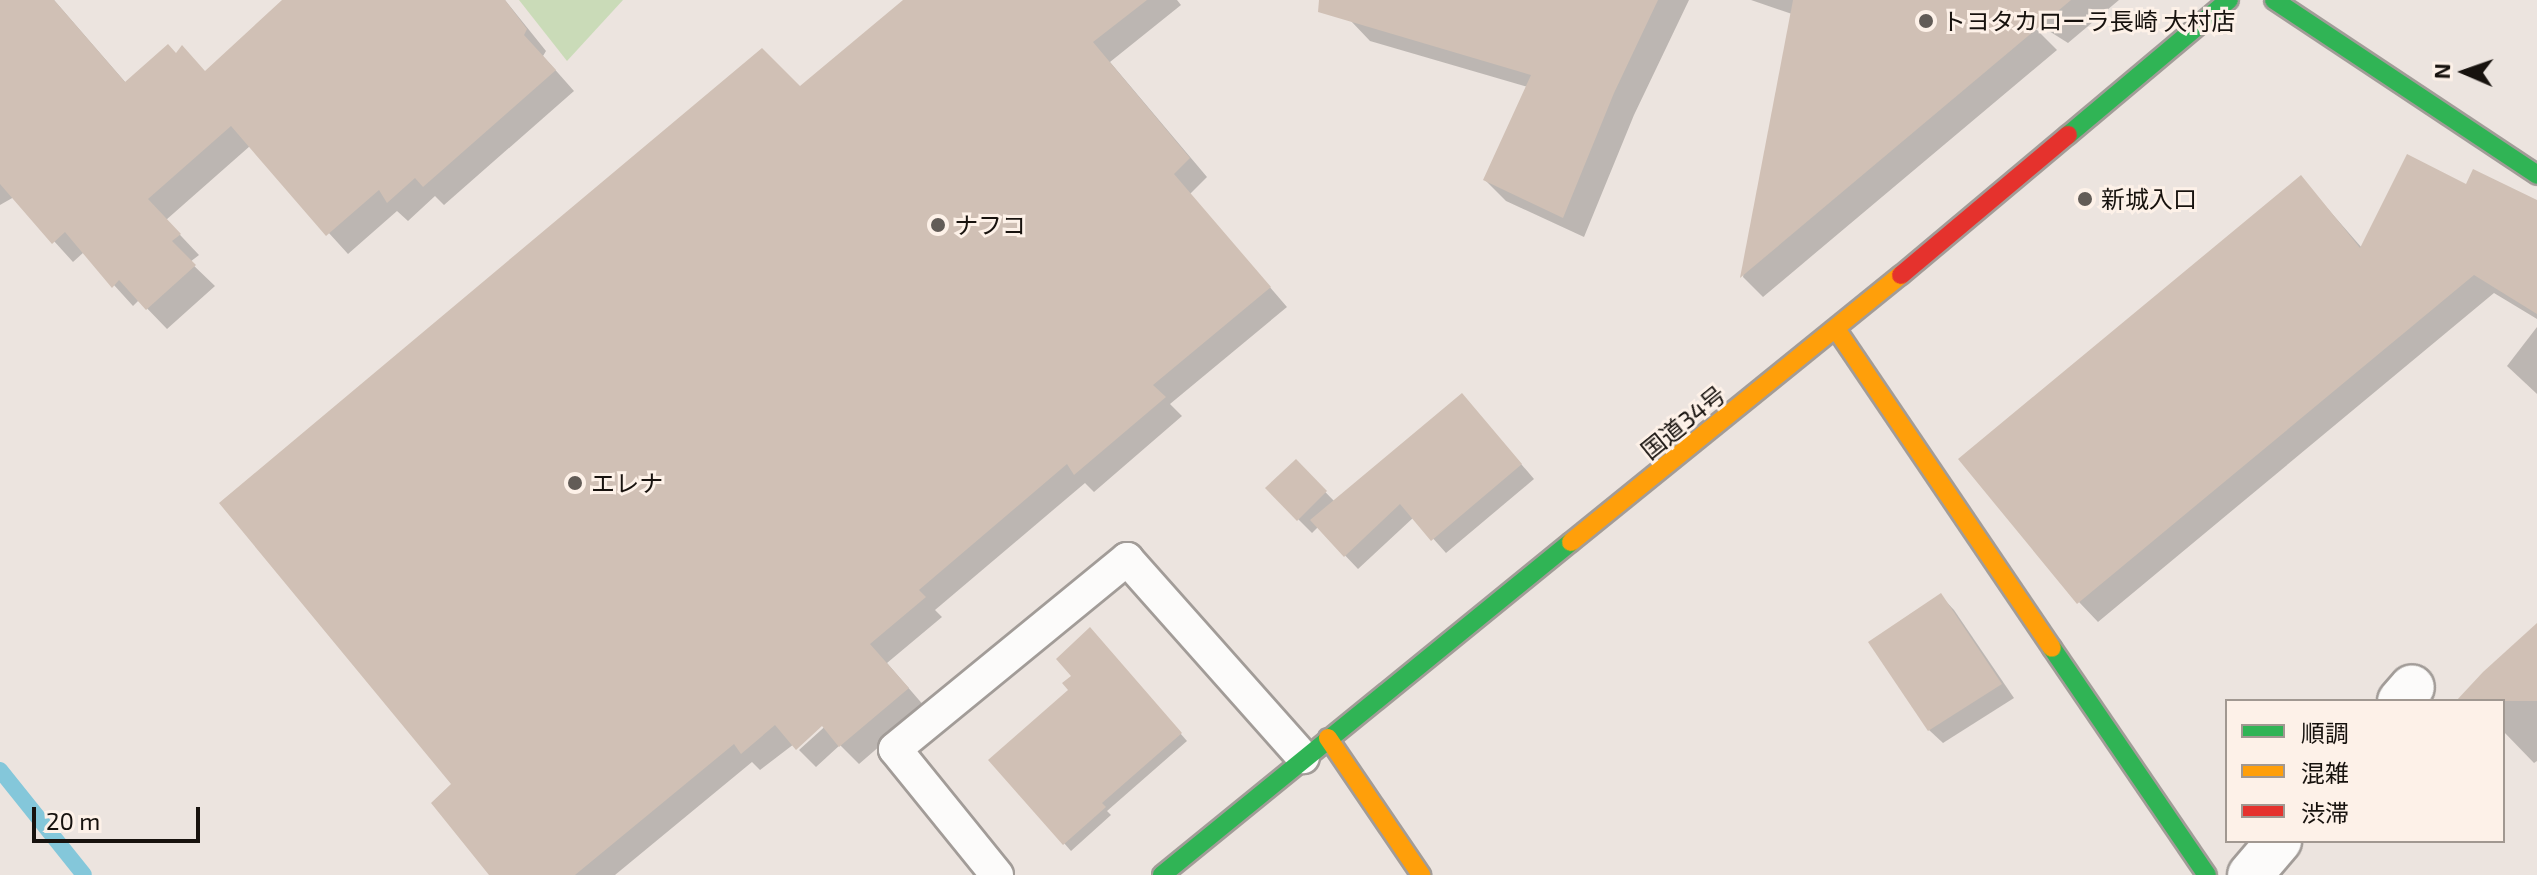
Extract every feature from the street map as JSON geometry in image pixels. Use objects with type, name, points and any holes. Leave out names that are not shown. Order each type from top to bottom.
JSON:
[{"type":"main road","name":"国道34号","points":[[1162,875],[1303,757],[1836,329],[2229,0]]},
{"type":"main road","points":[[2274,0],[2537,175]]},
{"type":"main road","points":[[1836,329],[2207,875]]},
{"type":"main road","points":[[1328,738],[1421,875]]},
{"type":"street","points":[[2250,875],[2277,843]]},
{"type":"lane","points":[[997,875],[895,749],[1127,559],[1303,757]]},
{"type":"green space","points":[[519,0],[623,0],[567,61]]},
{"type":"building","points":[[0,0],[54,0],[125,82],[168,44],[176,53],[182,45],[205,71],[282,0],[505,0],[527,29],[524,35],[556,70],[423,187],[415,178],[387,203],[379,190],[326,236],[231,126],[148,199],[181,234],[172,241],[196,265],[146,310],[119,280],[112,288],[65,232],[52,244],[0,184]]},
{"type":"building","points":[[903,0],[1147,0],[1093,42],[1190,158],[1174,174],[1271,287],[1153,385],[1166,397],[1074,475],[1067,464],[919,590],[926,597],[870,644],[909,688],[839,747],[822,726],[796,750],[775,725],[741,754],[734,744],[575,875],[489,875],[431,803],[451,784],[219,503],[762,48],[800,86]]},
{"type":"building","points":[[1319,0],[1658,0],[1614,93],[1563,218],[1483,180],[1531,75],[1318,12]]},
{"type":"building","points":[[1793,0],[2071,0],[1740,278]]},
{"type":"building","points":[[2407,154],[2466,184],[2473,169],[2537,200],[2537,314],[2474,275],[2077,604],[1958,459],[2301,175],[2360,248]]},
{"type":"building","points":[[1462,393],[1522,464],[1431,541],[1400,504],[1344,557],[1310,520]]},
{"type":"building","points":[[1296,459],[1327,491],[1297,521],[1265,488]]},
{"type":"building","points":[[1941,593],[2002,684],[1928,731],[1868,642]]},
{"type":"building","points":[[2537,623],[2537,701],[2458,699]]},
{"type":"building","points":[[1090,627],[1182,733],[1102,803],[1106,807],[1063,845],[988,760],[1068,690],[1062,683],[1071,676],[1056,659]]},
{"type":"waterway","points":[[0,770],[84,875]]},
{"type":"traffic: fast","points":[[2068,135],[2229,0]]},
{"type":"traffic: fast","points":[[2274,0],[2537,175]]},
{"type":"traffic: fast","points":[[1162,875],[1571,542]]},
{"type":"traffic: fast","points":[[2052,648],[2207,875]]},
{"type":"traffic: slow","points":[[1571,542],[1901,275]]},
{"type":"traffic: slow","points":[[1836,329],[2052,648]]},
{"type":"traffic: slow","points":[[1328,738],[1421,875]]},
{"type":"traffic: jam","points":[[1901,275],[2068,135]]},
{"type":"place","name":"トヨタカローラ長崎 大村店","points":[[1926,21]]},
{"type":"place","name":"新城入口","points":[[2085,199]]},
{"type":"place","name":"ナフコ","points":[[938,225]]},
{"type":"place","name":"エレナ","points":[[575,483]]}]
